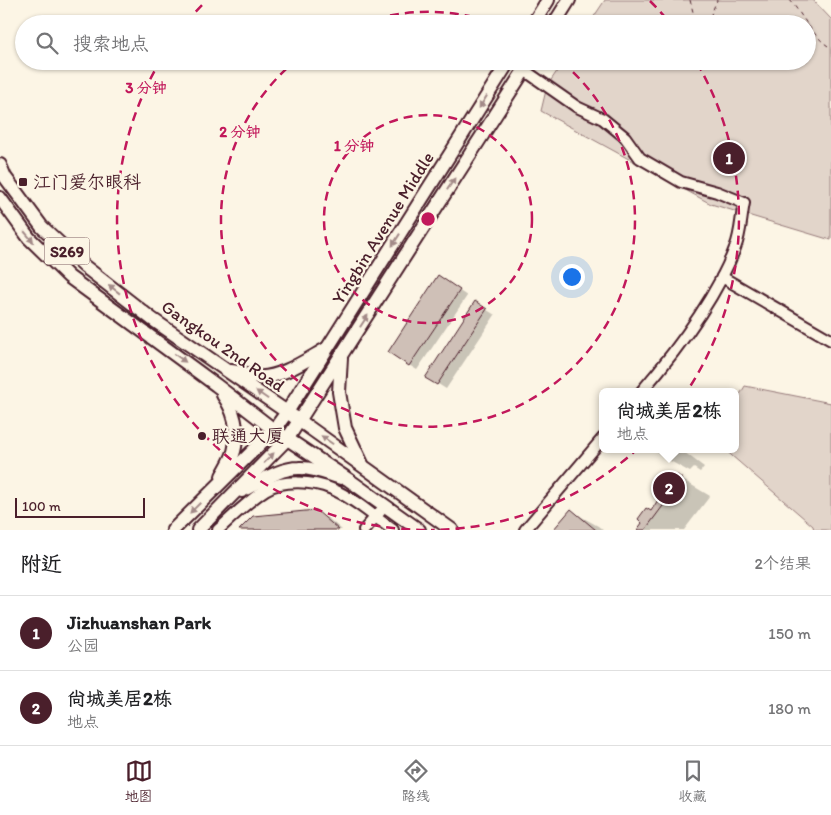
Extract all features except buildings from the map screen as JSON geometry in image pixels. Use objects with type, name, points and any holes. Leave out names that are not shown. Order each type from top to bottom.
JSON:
[{"type":"main road","points":[[539,15],[548,0]]},
{"type":"main road","points":[[560,15],[570,0]]},
{"type":"main road","name":"Yingbin Avenue Middle","points":[[173,530],[274,430],[287,412],[503,70]]},
{"type":"main road","name":"Yingbin Avenue Middle","points":[[198,530],[288,438],[524,70]]},
{"type":"main road","name":"Gangkou 2nd Road","points":[[0,165],[5,177],[42,227],[84,266],[152,319],[300,421],[452,530]]},
{"type":"main road","name":"Gangkou 2nd Road","points":[[0,198],[29,238],[69,277],[274,430],[349,480],[418,530]]},
{"type":"main road","points":[[144,332],[152,319]]},
{"type":"main road","points":[[340,329],[353,338]]},
{"type":"main road","points":[[225,369],[260,377],[279,373],[297,366],[328,348]]},
{"type":"main road","points":[[341,356],[339,392],[345,428],[363,466]]},
{"type":"main road","points":[[216,385],[232,407],[236,426],[236,448],[218,486]]},
{"type":"main road","points":[[231,497],[283,470],[292,468],[301,467],[349,480]]},
{"type":"main road","points":[[386,507],[399,492]]},
{"type":"street","points":[[532,70],[577,107],[603,119],[625,137],[640,158],[681,182],[744,202],[736,246],[722,277],[682,343],[644,388]]},
{"type":"street","points":[[722,277],[831,340]]},
{"type":"street","points":[[525,530],[599,443]]},
{"type":"street","points":[[218,530],[239,510],[267,489],[287,482],[304,483],[332,489],[393,530]]},
{"type":"street","points":[[364,530],[386,507]]},
{"type":"path","points":[[690,0],[694,15]]},
{"type":"path","points":[[711,15],[717,0]]},
{"type":"path","points":[[790,0],[800,15]]},
{"type":"path","points":[[816,35],[831,48]]},
{"type":"shaded area","points":[[605,0],[813,0],[831,19],[831,240],[711,204],[541,111],[547,86],[558,70],[816,70],[816,15],[595,15]]},
{"type":"shaded area","points":[[745,386],[831,403],[831,530],[814,530],[813,526],[729,453],[739,453],[739,396]]},
{"type":"place","name":"Jizhuanshan Park","points":[[729,158]]},
{"type":"place","name":"江门爱尔眼科","points":[[23,182]]},
{"type":"place","name":"联通大厦","points":[[202,436]]},
{"type":"place","name":"尚城美居2栋","points":[[669,488]]}]
